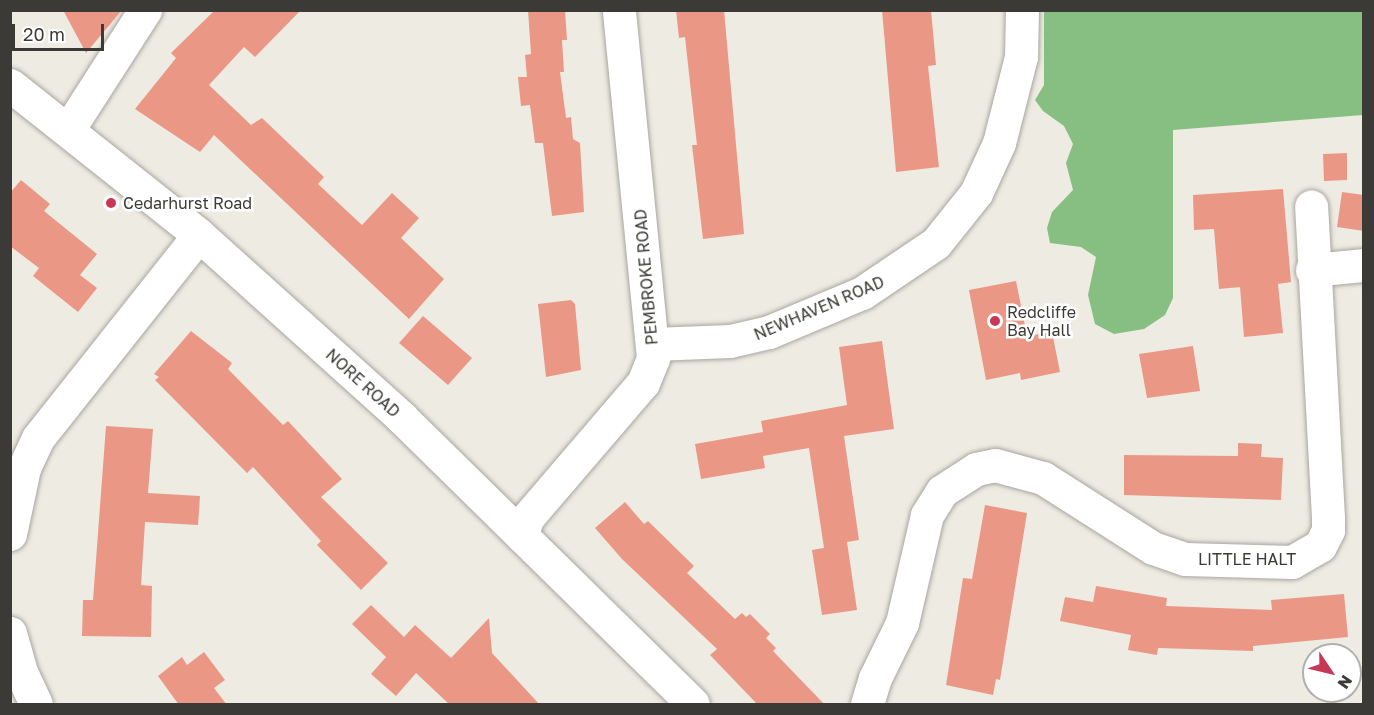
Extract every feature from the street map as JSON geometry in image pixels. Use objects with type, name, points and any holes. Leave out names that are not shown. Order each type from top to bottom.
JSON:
[{"type":"street","points":[[68,130],[145,10]]},
{"type":"street","name":"PEMBROKE ROAD","points":[[520,535],[528,517],[648,376],[653,344],[620,10]]},
{"type":"street","name":"NEWHAVEN ROAD","points":[[653,344],[730,341],[769,332],[862,293],[936,243],[976,193],[999,143],[1021,57],[1022,10]]},
{"type":"street","name":"NORE ROAD","points":[[10,85],[199,235],[423,437],[693,705]]},
{"type":"street","name":"LITTLE HALT","points":[[867,705],[875,678],[902,623],[927,515],[954,480],[966,472],[995,465],[1043,478],[1153,548],[1185,559],[1303,559],[1320,546],[1328,530],[1328,518],[1312,270],[1311,207]]},
{"type":"street","points":[[10,534],[24,468],[38,438],[199,235]]},
{"type":"street","points":[[1312,270],[1364,265]]},
{"type":"street","points":[[10,633],[21,672],[36,705]]},
{"type":"green space","points":[[1044,11],[1363,11],[1363,115],[1173,130],[1173,298],[1165,315],[1144,329],[1114,334],[1095,324],[1088,295],[1096,257],[1081,247],[1050,243],[1047,228],[1052,212],[1073,190],[1066,163],[1073,144],[1064,126],[1043,111],[1035,100],[1044,85]]},
{"type":"building","points":[[63,10],[122,10],[86,53]]},
{"type":"building","points":[[215,10],[301,10],[255,57],[244,47],[209,85],[251,125],[262,118],[324,177],[318,184],[362,225],[392,193],[419,218],[401,238],[444,279],[409,319],[214,135],[200,152],[135,109],[176,58],[171,53]]},
{"type":"building","points":[[528,10],[565,10],[567,40],[562,40],[564,72],[560,72],[566,118],[571,117],[573,139],[580,143],[584,212],[552,216],[543,143],[535,143],[530,105],[521,106],[518,77],[527,77],[525,55],[531,54]]},
{"type":"building","points":[[676,10],[724,10],[744,234],[703,239],[692,145],[697,145],[685,37],[679,38]]},
{"type":"building","points":[[882,10],[931,10],[936,65],[928,66],[939,167],[896,172]]},
{"type":"building","points":[[1347,153],[1347,180],[1324,181],[1323,154]]},
{"type":"building","points":[[21,180],[50,204],[44,211],[97,254],[80,275],[97,288],[78,312],[33,276],[39,268],[10,246],[10,193]]},
{"type":"building","points":[[1283,189],[1291,282],[1278,284],[1283,333],[1244,337],[1240,287],[1219,289],[1214,229],[1194,230],[1193,195]]},
{"type":"building","points":[[1342,192],[1364,195],[1364,231],[1337,227]]},
{"type":"building","name":"Redcliffe Bay Hall","points":[[1016,281],[1027,336],[1052,332],[1060,372],[1021,380],[1020,373],[986,380],[969,290]]},
{"type":"building","points":[[571,300],[575,304],[581,370],[546,377],[538,304]]},
{"type":"building","points":[[423,316],[472,358],[448,385],[399,343]]},
{"type":"building","points":[[191,331],[232,363],[228,369],[283,425],[288,421],[342,479],[321,497],[388,563],[361,590],[317,545],[321,541],[253,467],[247,473],[155,380],[159,377],[154,374]]},
{"type":"building","points":[[882,341],[894,429],[844,436],[859,540],[847,542],[857,610],[822,615],[812,550],[824,548],[809,448],[763,456],[765,468],[701,479],[695,444],[763,432],[761,421],[847,405],[839,347]]},
{"type":"building","points":[[1193,346],[1200,391],[1147,398],[1139,354]]},
{"type":"building","points":[[106,426],[153,429],[148,493],[200,496],[198,525],[145,522],[141,585],[152,586],[151,637],[82,636],[83,600],[93,600]]},
{"type":"building","points":[[1238,443],[1262,444],[1261,457],[1283,458],[1281,500],[1124,495],[1124,455],[1238,456]]},
{"type":"building","points":[[625,502],[644,524],[648,521],[694,566],[687,573],[735,619],[742,613],[746,617],[750,614],[770,634],[766,638],[776,648],[773,651],[825,705],[758,705],[710,655],[717,649],[622,559],[595,528]]},
{"type":"building","points":[[985,505],[1027,513],[1000,680],[996,679],[993,695],[946,685],[963,578],[972,579]]},
{"type":"building","points":[[1096,586],[1167,598],[1166,606],[1272,610],[1271,600],[1344,594],[1348,637],[1253,646],[1253,651],[1158,648],[1157,655],[1128,650],[1131,635],[1060,621],[1065,597],[1093,602]]},
{"type":"building","points":[[371,605],[404,637],[415,625],[451,658],[489,618],[492,653],[540,705],[450,705],[416,673],[396,696],[371,674],[386,657],[352,624]]},
{"type":"building","points":[[204,652],[225,680],[214,688],[227,705],[179,705],[158,676],[182,657],[187,665]]},
{"type":"place","name":"Cedarhurst Road","points":[[111,203]]},
{"type":"place","name":"Redcliffe Bay Hall","points":[[995,321]]}]
